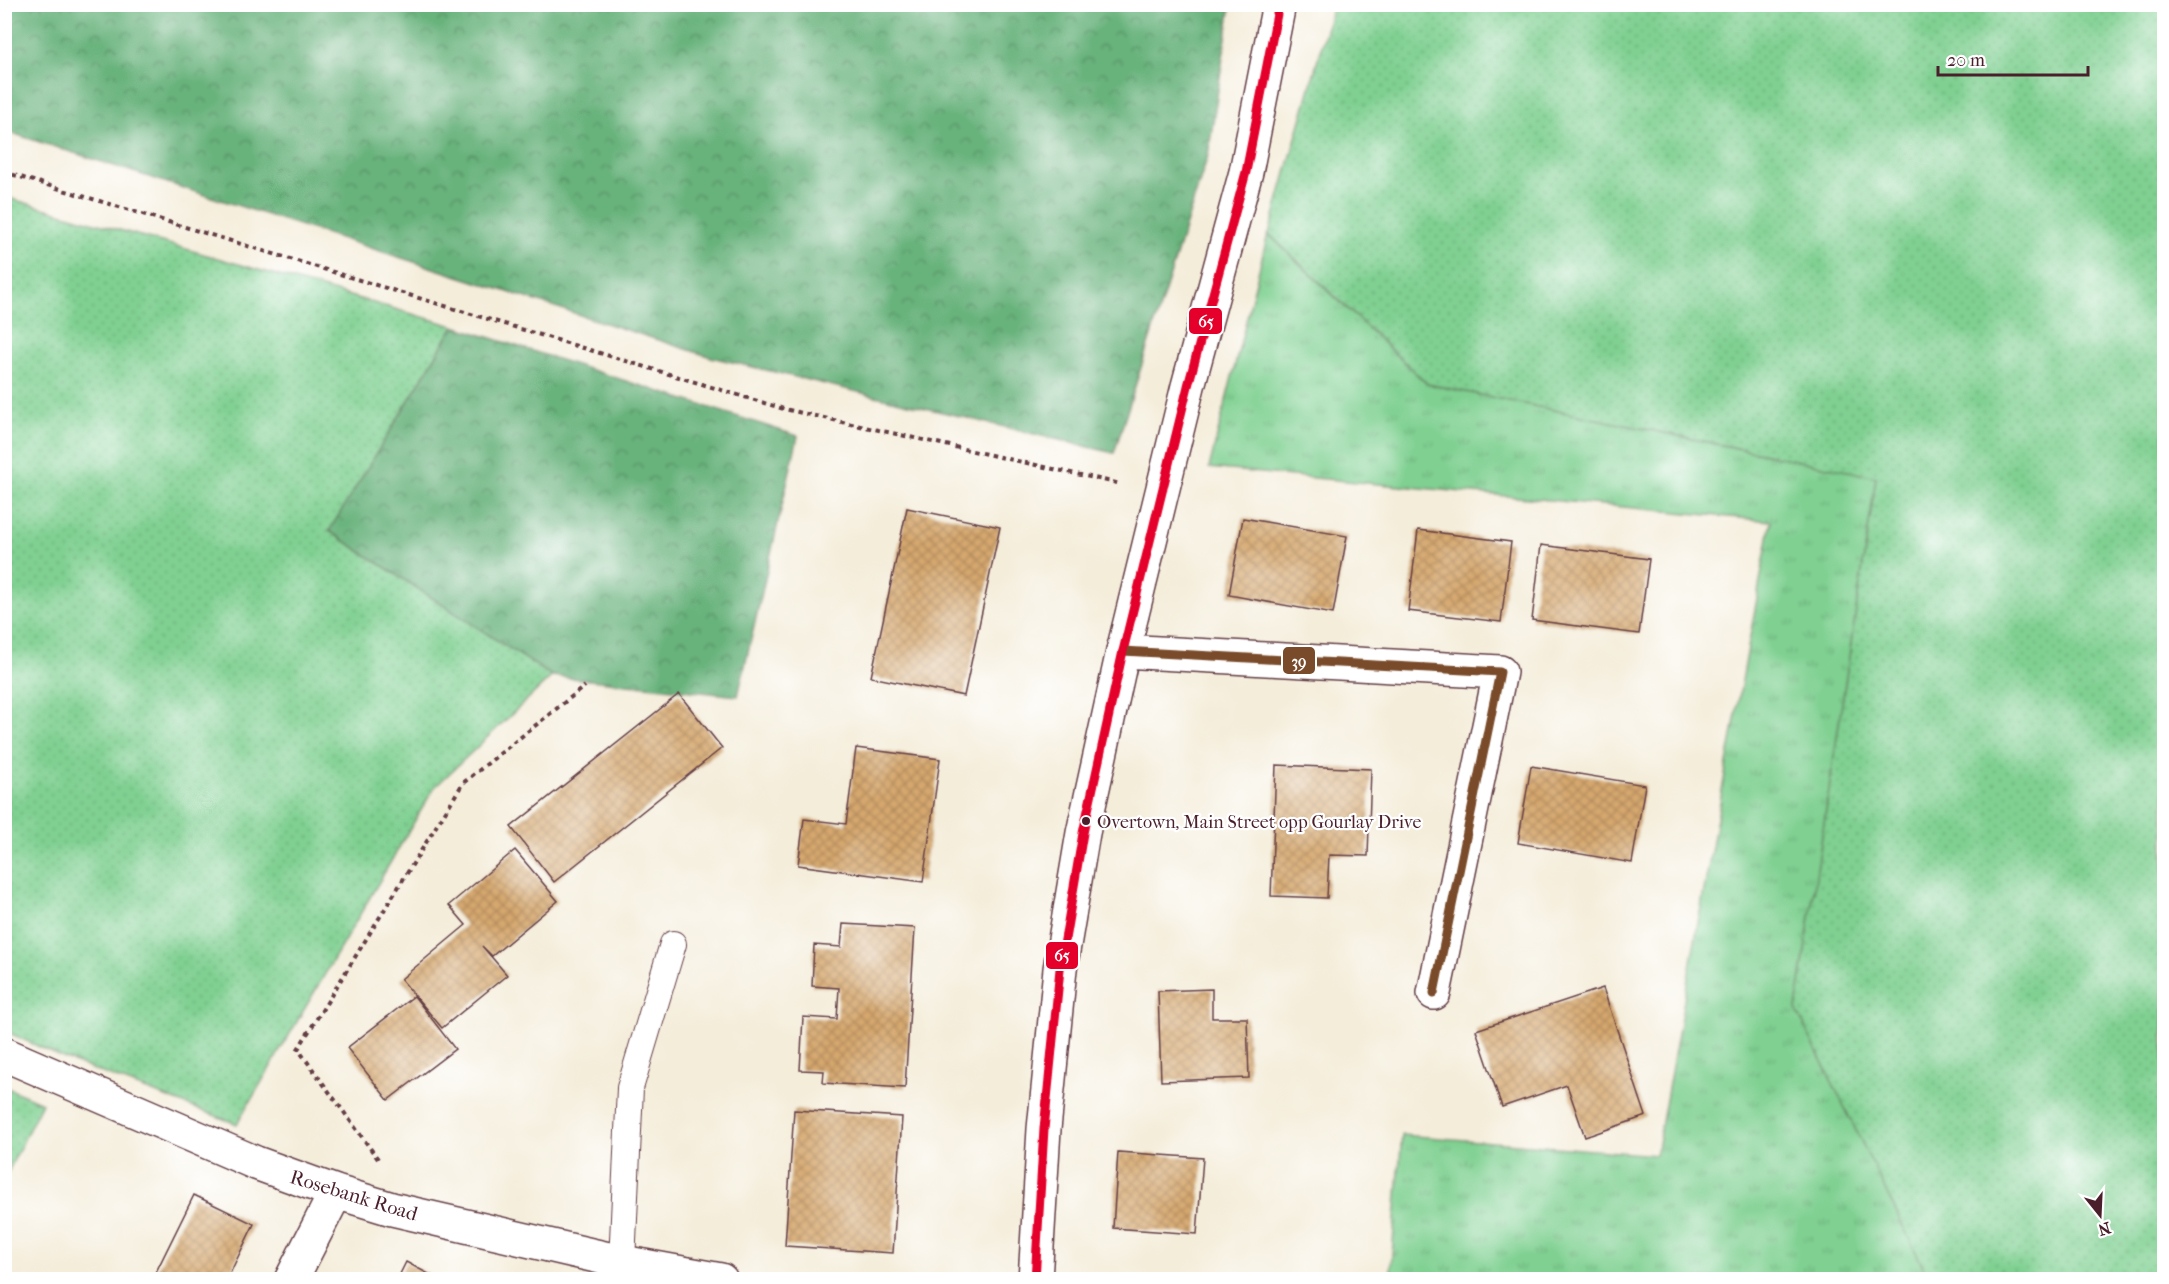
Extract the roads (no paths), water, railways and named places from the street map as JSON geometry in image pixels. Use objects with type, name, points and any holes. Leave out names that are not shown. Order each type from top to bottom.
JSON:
[{"type":"street","points":[[1035,1280],[1044,1129],[1060,969],[1083,833],[1123,651],[1188,386],[1246,172],[1279,4]]},
{"type":"street","points":[[1123,651],[1500,672],[1434,993]]},
{"type":"street","name":"Rosebank Road","points":[[4,1053],[256,1163],[336,1192],[392,1209],[622,1262],[721,1280]]},
{"type":"street","points":[[291,1280],[336,1192]]},
{"type":"lane","points":[[622,1262],[630,1088],[673,944]]},
{"type":"place","name":"Overtown, Main Street opp Gourlay Drive","points":[[1086,821]]}]
